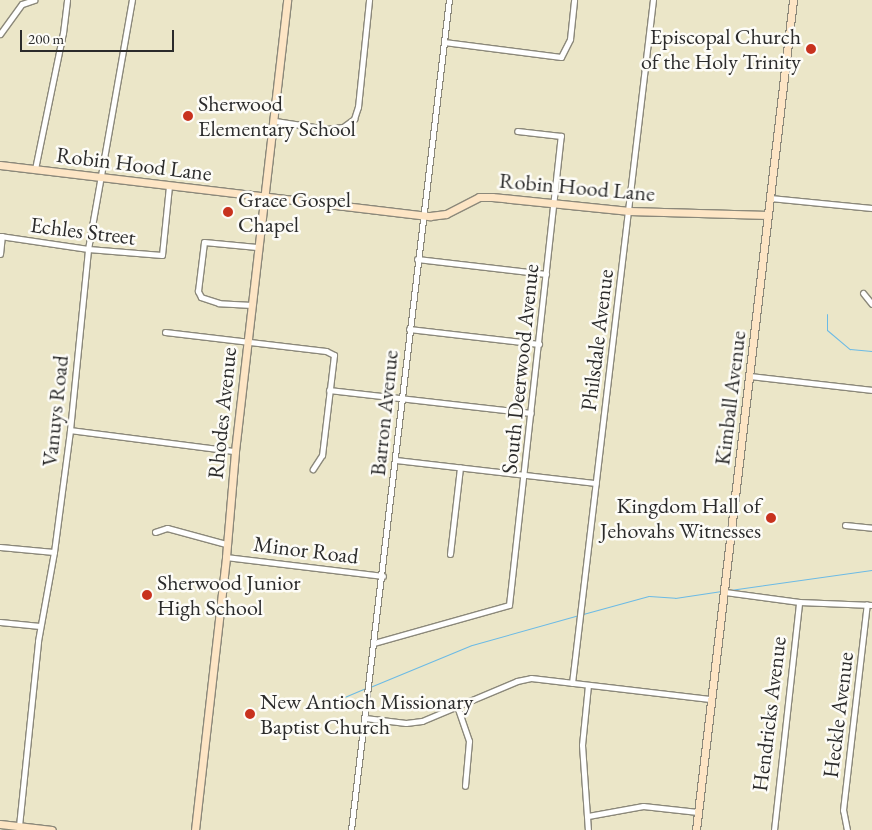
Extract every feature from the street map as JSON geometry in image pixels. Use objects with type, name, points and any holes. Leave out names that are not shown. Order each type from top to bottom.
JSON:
[{"type":"main road","name":"Rhodes Avenue","points":[[195,830],[226,557],[235,451],[257,247],[275,121],[287,0]]},
{"type":"main road","name":"Kimball Avenue","points":[[696,830],[794,0]]},
{"type":"main road","name":"Robin Hood Lane","points":[[0,165],[422,216],[446,214],[479,197],[629,212],[768,215]]},
{"type":"main road","points":[[0,824],[52,830]]},
{"type":"street","points":[[0,34],[22,4],[34,0]]},
{"type":"street","points":[[35,169],[63,33],[67,0]]},
{"type":"street","name":"Vanuys Road","points":[[19,826],[40,626],[54,552],[70,430],[88,249],[132,0]]},
{"type":"street","points":[[275,121],[327,129],[343,127],[354,119],[358,107],[369,0]]},
{"type":"street","name":"Barron Avenue","points":[[351,830],[396,460],[401,398],[448,0]]},
{"type":"street","points":[[444,42],[561,57],[570,39],[574,0]]},
{"type":"street","name":"Philsdale Avenue","points":[[572,683],[653,0]]},
{"type":"street","name":"South Deerwood Avenue","points":[[374,643],[509,606],[525,474],[560,136],[517,131]]},
{"type":"street","name":"Echles Street","points":[[1,236],[88,249],[162,255],[169,186]]},
{"type":"street","points":[[770,198],[872,208]]},
{"type":"street","points":[[0,254],[1,236]]},
{"type":"street","points":[[252,305],[219,303],[201,297],[198,291],[204,242],[257,247]]},
{"type":"street","points":[[417,259],[546,274]]},
{"type":"street","points":[[863,293],[872,304]]},
{"type":"street","points":[[409,329],[539,344]]},
{"type":"street","points":[[165,332],[326,351],[334,355],[322,455],[313,469]]},
{"type":"street","points":[[750,376],[872,390]]},
{"type":"street","points":[[329,390],[531,413]]},
{"type":"street","points":[[70,430],[235,451]]},
{"type":"street","points":[[396,460],[596,483]]},
{"type":"street","points":[[450,554],[460,468]]},
{"type":"street","points":[[845,525],[872,528]]},
{"type":"street","points":[[155,532],[167,528],[226,544]]},
{"type":"street","points":[[0,547],[54,552]]},
{"type":"street","name":"Minor Road","points":[[226,557],[382,576]]},
{"type":"street","points":[[725,592],[799,602],[870,605]]},
{"type":"street","name":"Hendricks Avenue","points":[[774,830],[799,602]]},
{"type":"street","name":"Heckle Avenue","points":[[847,830],[843,810],[870,605]]},
{"type":"street","points":[[0,622],[40,626]]},
{"type":"street","points":[[365,718],[406,722],[422,720],[517,681],[532,678],[710,699]]},
{"type":"street","points":[[588,685],[582,745],[588,830]]},
{"type":"street","points":[[456,706],[469,741],[465,786]]},
{"type":"street","points":[[588,816],[643,806],[698,812]]},
{"type":"waterway","points":[[827,314],[827,330],[850,349],[872,351]]},
{"type":"waterway","points":[[730,590],[872,570]]},
{"type":"waterway","points":[[583,614],[649,596],[675,598],[721,591]]},
{"type":"waterway","points":[[370,687],[472,645],[579,615]]},
{"type":"waterway","points":[[335,701],[366,688]]},
{"type":"place","name":"Episcopal Church of the Holy Trinity","points":[[811,49]]},
{"type":"place","name":"Sherwood Elementary School","points":[[188,116]]},
{"type":"place","name":"Grace Gospel Chapel","points":[[228,212]]},
{"type":"place","name":"Kingdom Hall of Jehovahs Witnesses","points":[[771,518]]},
{"type":"place","name":"Sherwood Junior High School","points":[[147,595]]},
{"type":"place","name":"New Antioch Missionary Baptist Church","points":[[250,714]]}]
